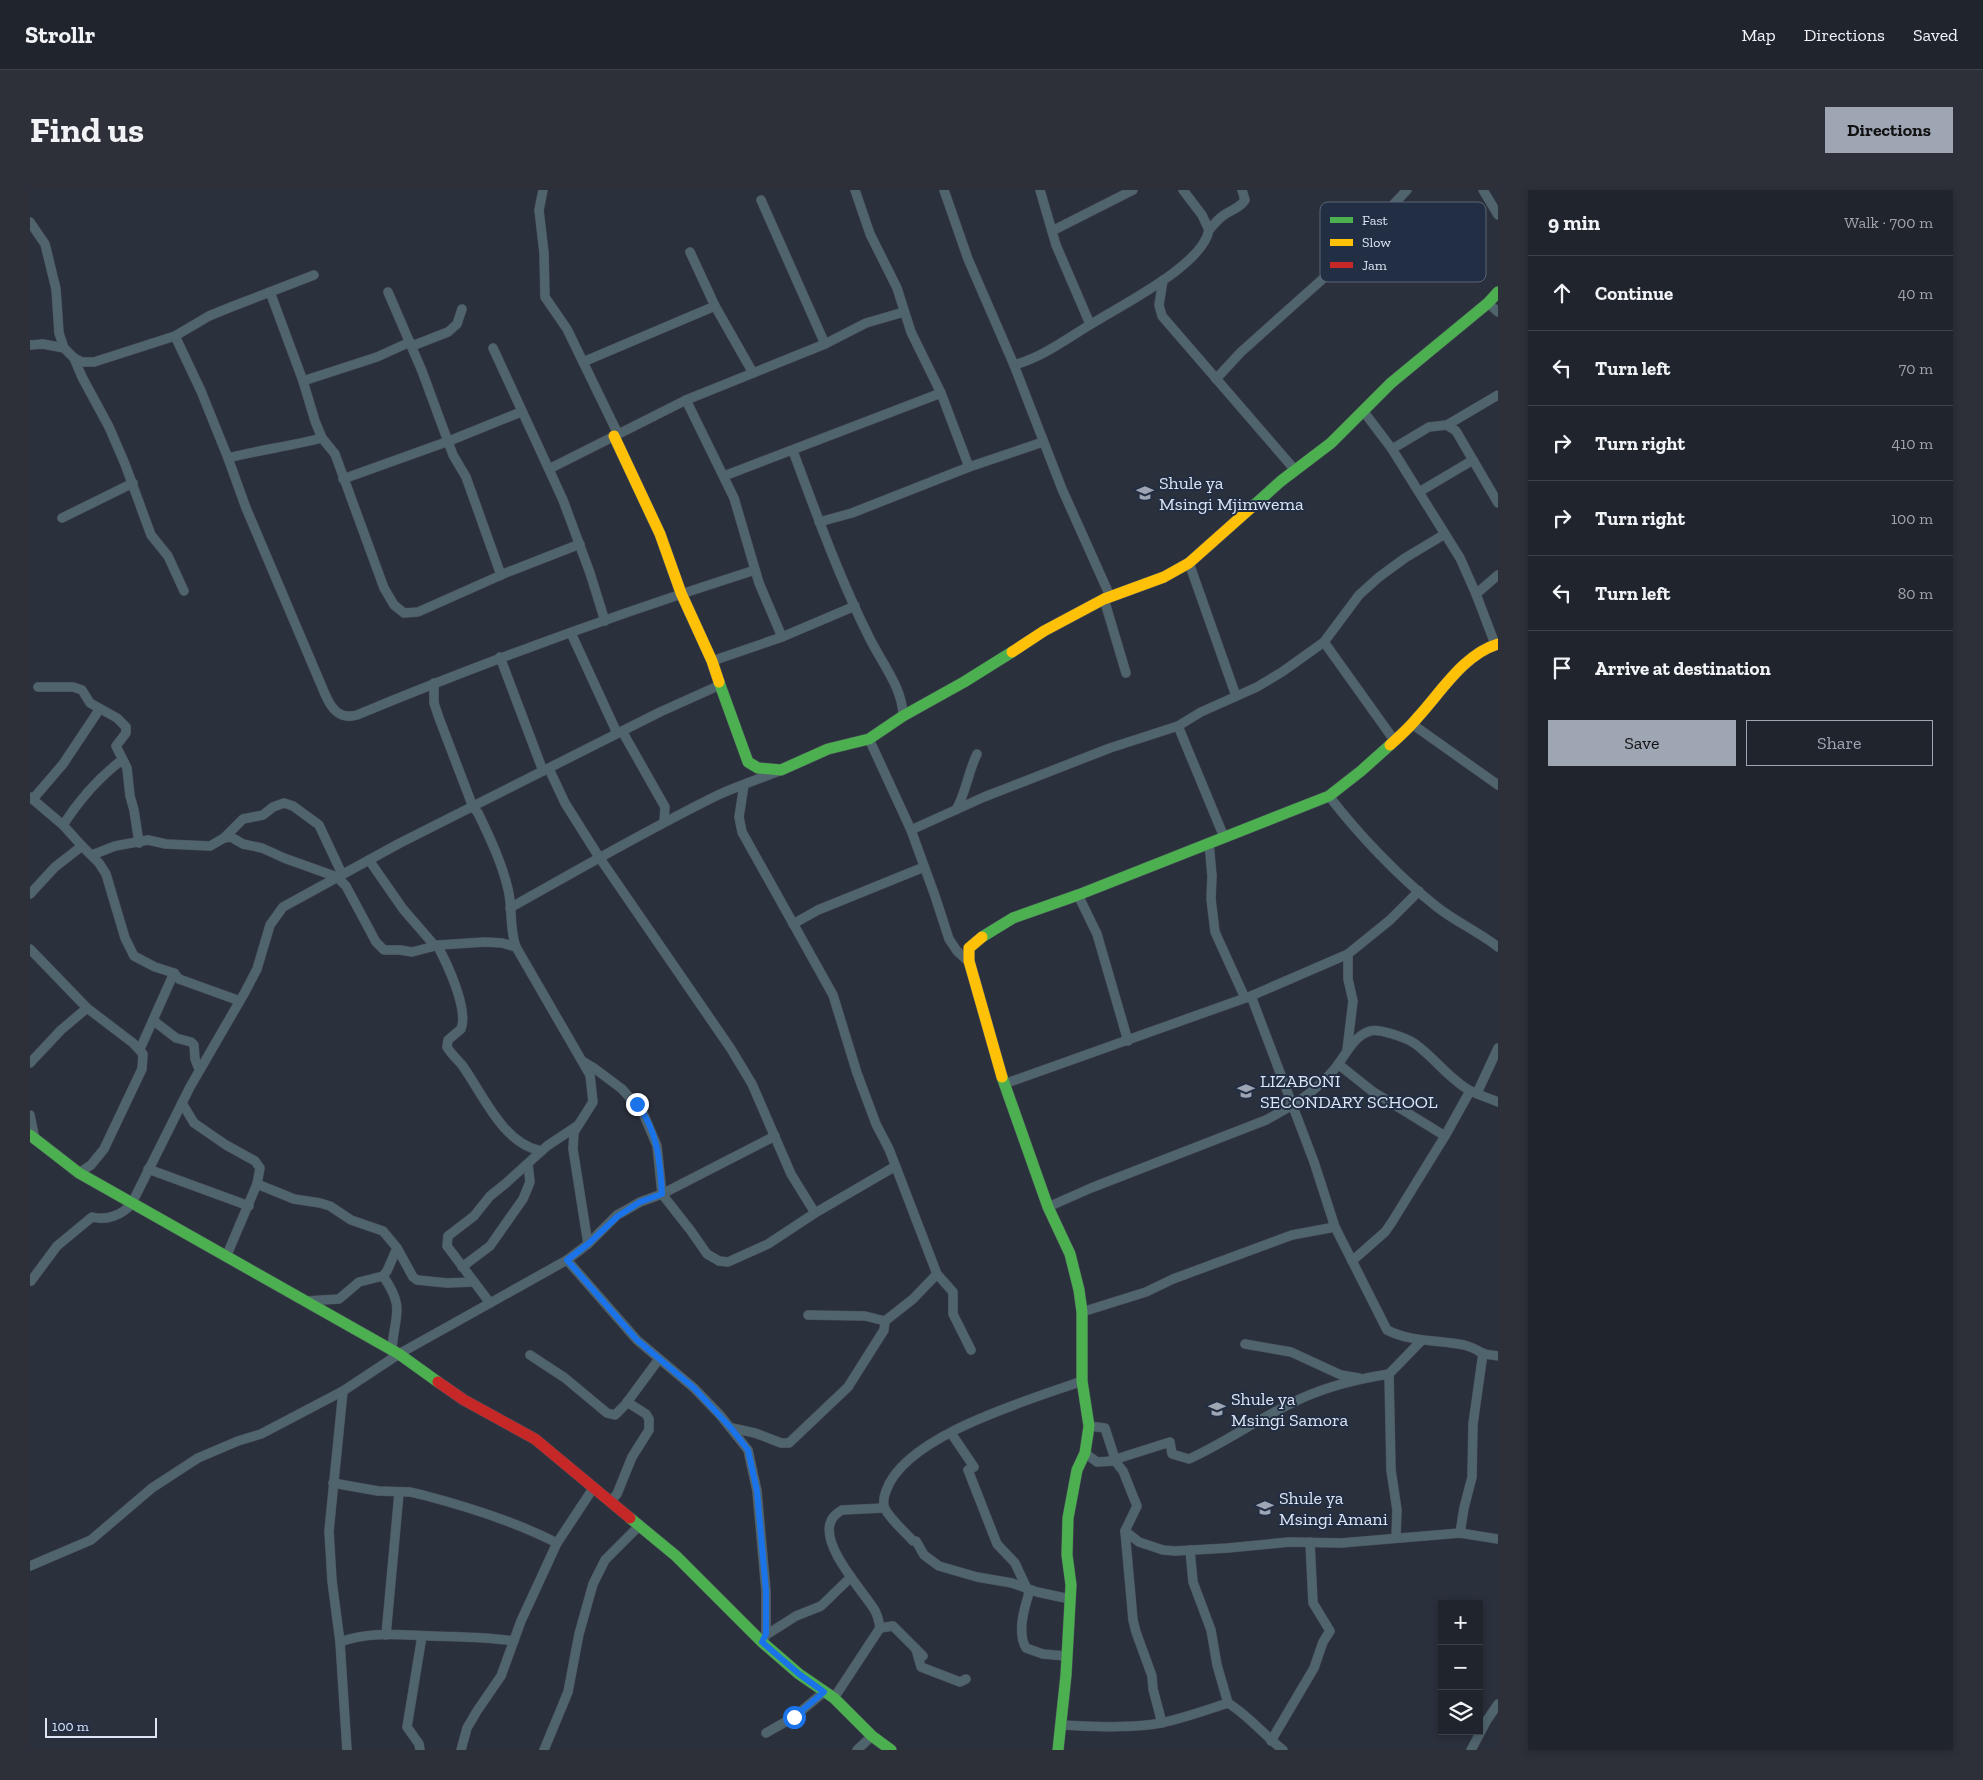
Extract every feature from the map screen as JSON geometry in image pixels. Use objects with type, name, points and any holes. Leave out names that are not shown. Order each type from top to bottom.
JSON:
[{"type":"street","points":[[543,190],[539,210],[544,253],[545,297],[561,317],[583,362],[660,534],[681,593],[712,661],[748,762],[758,768],[781,770]]},
{"type":"street","points":[[855,190],[873,242],[897,288],[911,332],[941,393],[969,467]]},
{"type":"street","points":[[944,190],[968,259],[1014,365],[1043,442],[1107,598],[1126,673]]},
{"type":"street","points":[[1040,190],[1064,264],[1090,324]]},
{"type":"street","points":[[1052,231],[1133,190]]},
{"type":"street","points":[[1183,190],[1202,215],[1209,230]]},
{"type":"street","points":[[1014,365],[1048,351],[1163,280],[1207,241],[1209,230],[1215,221],[1242,205],[1245,200],[1242,190]]},
{"type":"street","points":[[1483,190],[1498,215]]},
{"type":"street","points":[[1394,202],[1404,191]]},
{"type":"street","points":[[761,200],[825,344]]},
{"type":"street","points":[[30,222],[42,236],[46,247],[56,289],[59,333],[64,348],[74,358],[82,362],[94,362],[175,336],[209,316],[314,275]]},
{"type":"street","points":[[690,252],[715,306],[753,373]]},
{"type":"street","points":[[1163,280],[1159,305],[1162,316],[1295,470]]},
{"type":"street","points":[[1216,379],[1241,352],[1320,281]]},
{"type":"street","points":[[270,292],[304,381],[306,396],[322,438],[335,454],[384,588],[394,605],[404,612],[418,612],[501,574],[580,544]]},
{"type":"street","points":[[388,292],[411,344],[453,455],[466,476],[501,574]]},
{"type":"street","points":[[510,908],[599,857],[720,794],[828,749],[869,740],[903,716],[964,682],[1044,631],[1107,598],[1164,577],[1189,563],[1281,481],[1331,443],[1364,412],[1390,383],[1488,303],[1498,292]]},
{"type":"street","points":[[1488,303],[1498,312]]},
{"type":"street","points":[[583,362],[715,306]]},
{"type":"street","points":[[304,381],[448,332],[457,324],[462,309]]},
{"type":"street","points":[[549,469],[686,400],[825,344],[866,323],[904,312]]},
{"type":"street","points":[[175,336],[201,391],[246,508],[331,708],[343,716],[357,716],[434,683],[500,658],[681,593],[755,570]]},
{"type":"street","points":[[30,345],[43,344],[64,348]]},
{"type":"street","points":[[493,348],[549,469],[580,544],[605,621]]},
{"type":"street","points":[[74,358],[109,427],[151,535],[168,556],[184,591]]},
{"type":"street","points":[[724,476],[941,393]]},
{"type":"street","points":[[1392,449],[1429,427],[1447,425],[1498,395]]},
{"type":"street","points":[[686,400],[724,476],[741,520],[755,570],[782,637]]},
{"type":"street","points":[[343,479],[449,441],[521,412]]},
{"type":"street","points":[[1058,1750],[1066,1675],[1071,1585],[1067,1555],[1068,1518],[1077,1470],[1085,1453],[1089,1426],[1082,1380],[1082,1312],[1079,1290],[1070,1254],[1048,1207],[1004,1084],[970,963],[969,948],[974,941],[1013,918],[1078,895],[1329,796],[1354,778],[1412,724],[1462,668],[1484,650],[1496,644],[1460,558],[1392,449],[1364,412]]},
{"type":"street","points":[[1447,425],[1456,431],[1498,503]]},
{"type":"street","points":[[228,458],[322,438]]},
{"type":"street","points":[[819,522],[852,513],[969,467],[1043,442]]},
{"type":"street","points":[[793,450],[819,522],[855,606],[901,698],[903,716]]},
{"type":"street","points":[[1419,492],[1473,460]]},
{"type":"street","points":[[62,518],[132,483]]},
{"type":"street","points":[[911,830],[1110,748],[1178,726],[1257,687],[1324,642],[1359,595],[1379,577],[1405,558],[1445,534]]},
{"type":"street","points":[[1189,563],[1236,696]]},
{"type":"street","points":[[1476,594],[1498,575]]},
{"type":"street","points":[[712,661],[782,637],[855,606]]},
{"type":"street","points":[[571,633],[620,732],[665,807],[664,822]]},
{"type":"street","points":[[1324,642],[1394,740]]},
{"type":"street","points":[[500,658],[546,770],[599,857],[731,1049],[752,1084],[791,1174],[815,1213]]},
{"type":"street","points":[[434,683],[434,703],[473,806],[500,862],[508,890],[511,928],[516,947],[590,1074],[593,1102],[573,1137],[573,1149],[588,1244]]},
{"type":"street","points":[[31,1281],[57,1246],[92,1217],[99,1219],[126,1212],[199,1070],[257,969],[270,925],[283,907],[473,806],[620,732],[720,685]]},
{"type":"street","points":[[38,687],[78,688],[85,693],[90,704],[117,718],[126,727],[126,733],[116,746],[127,768],[130,796],[139,842]]},
{"type":"street","points":[[99,710],[63,764],[31,798],[64,825],[92,855],[106,874],[115,908],[131,952],[140,960],[174,973],[179,979],[240,1001]]},
{"type":"street","points":[[1412,724],[1498,785]]},
{"type":"street","points":[[1178,726],[1224,837]]},
{"type":"street","points":[[869,740],[911,830],[949,939],[957,951],[970,963]]},
{"type":"street","points":[[956,810],[963,797],[977,754]]},
{"type":"street","points":[[64,825],[78,802],[103,776],[122,760]]},
{"type":"street","points":[[744,785],[740,817],[742,832],[793,924],[824,975],[833,995],[864,1096],[889,1149],[894,1167],[937,1274],[953,1292],[953,1314],[971,1350]]},
{"type":"street","points":[[1329,796],[1356,829],[1438,908],[1498,947]]},
{"type":"street","points":[[92,855],[108,848],[153,840],[166,844],[210,846],[224,838],[243,819],[263,815],[279,804],[288,804],[319,825],[339,876],[381,948],[412,952],[436,945],[485,942],[502,943],[516,947]]},
{"type":"street","points":[[224,838],[231,837],[244,844],[262,848],[284,858],[339,876]]},
{"type":"street","points":[[1209,843],[1215,932],[1248,997],[1293,1106],[1335,1228],[1387,1330],[1394,1334],[1422,1340],[1466,1346],[1483,1353],[1498,1356]]},
{"type":"street","points":[[30,894],[55,867],[82,846]]},
{"type":"street","points":[[369,860],[403,910],[436,945],[458,994],[462,1016],[460,1029],[448,1040],[447,1047],[462,1065],[485,1103],[512,1135],[525,1146],[541,1151]]},
{"type":"street","points":[[793,924],[818,910],[924,867]]},
{"type":"street","points":[[1004,1084],[1248,997],[1348,954],[1390,920],[1419,891]]},
{"type":"street","points":[[1078,895],[1097,934],[1128,1041]]},
{"type":"street","points":[[30,949],[87,1008],[140,1049],[143,1054],[142,1069],[108,1141],[91,1165],[79,1173]]},
{"type":"street","points":[[1347,1051],[1352,1008],[1348,979],[1348,954]]},
{"type":"street","points":[[140,1049],[174,973]]},
{"type":"street","points":[[30,1064],[62,1030],[87,1008]]},
{"type":"street","points":[[154,1021],[176,1038],[191,1042],[194,1045],[195,1059],[199,1070]]},
{"type":"street","points":[[1048,1207],[1090,1188],[1266,1120],[1293,1106],[1333,1072],[1347,1051],[1370,1031],[1384,1032],[1414,1044],[1442,1069],[1473,1092],[1498,1102]]},
{"type":"street","points":[[1352,1261],[1385,1232],[1473,1092],[1498,1048]]},
{"type":"street","points":[[584,1062],[622,1089],[644,1113],[657,1146],[662,1194],[707,1254],[718,1261],[728,1262],[768,1244],[815,1213],[894,1167]]},
{"type":"street","points":[[1338,1064],[1372,1092],[1445,1136]]},
{"type":"street","points":[[182,1103],[194,1123],[226,1145],[255,1161],[260,1168],[257,1184],[249,1206],[226,1257]]},
{"type":"street","points":[[30,1115],[33,1138],[79,1173],[396,1354],[464,1400],[535,1439],[676,1556],[764,1638],[799,1674],[829,1695],[872,1736],[891,1750]]},
{"type":"street","points":[[490,1303],[447,1246],[448,1236],[474,1216],[487,1199],[541,1151],[557,1138],[578,1126]]},
{"type":"street","points":[[30,1566],[91,1540],[152,1488],[198,1458],[238,1441],[261,1434],[343,1391],[396,1354],[567,1260],[588,1244],[618,1216],[640,1202],[662,1194],[775,1136]]},
{"type":"street","points":[[462,1267],[490,1246],[523,1199],[530,1182],[528,1164]]},
{"type":"street","points":[[148,1169],[249,1206]]},
{"type":"street","points":[[257,1184],[294,1199],[330,1206],[351,1220],[383,1231],[397,1248],[413,1277],[417,1280],[474,1282]]},
{"type":"street","points":[[1082,1312],[1146,1292],[1173,1278],[1292,1235],[1335,1228]]},
{"type":"street","points":[[304,1301],[339,1299],[359,1282],[383,1276],[397,1248]]},
{"type":"street","points":[[567,1260],[637,1340],[694,1388],[731,1428],[748,1450],[757,1491],[766,1591],[764,1638]]},
{"type":"street","points":[[731,1428],[755,1433],[781,1443],[789,1443],[848,1386],[884,1330],[885,1321],[913,1299],[937,1274]]},
{"type":"street","points":[[383,1276],[391,1289],[399,1309],[394,1333],[396,1354]]},
{"type":"street","points":[[808,1315],[865,1316],[885,1321]]},
{"type":"street","points":[[1085,1453],[1097,1462],[1112,1460],[1170,1442],[1172,1454],[1189,1459],[1207,1451],[1292,1403],[1362,1378],[1389,1374],[1422,1340]]},
{"type":"street","points":[[1245,1344],[1291,1352],[1341,1374],[1362,1378]]},
{"type":"street","points":[[1460,1533],[1472,1477],[1473,1424],[1483,1353]]},
{"type":"street","points":[[530,1354],[565,1378],[607,1413],[615,1415],[620,1412],[659,1358]]},
{"type":"street","points":[[1389,1374],[1391,1470],[1397,1510],[1396,1537]]},
{"type":"street","points":[[1070,1599],[939,1566],[924,1555],[916,1541],[913,1541],[884,1508],[883,1499],[889,1482],[895,1474],[913,1456],[927,1446],[991,1414],[1082,1380]]},
{"type":"street","points":[[343,1391],[329,1531],[340,1642],[347,1750]]},
{"type":"street","points":[[611,1501],[617,1494],[632,1457],[649,1430],[650,1419],[646,1414],[627,1402]]},
{"type":"street","points":[[1089,1426],[1105,1428],[1112,1460],[1123,1471],[1137,1506],[1125,1531],[1133,1620],[1152,1676],[1153,1688],[1162,1723]]},
{"type":"street","points":[[951,1433],[974,1467],[968,1470],[974,1490],[998,1544],[1015,1563],[1029,1593],[1025,1606],[1022,1642],[1026,1648],[1043,1654],[1066,1656]]},
{"type":"street","points":[[333,1483],[399,1493],[416,1493],[463,1506],[529,1529],[557,1543]]},
{"type":"street","points":[[461,1750],[467,1728],[501,1676],[521,1621],[557,1543],[594,1488]]},
{"type":"street","points":[[386,1635],[399,1493]]},
{"type":"street","points":[[880,1628],[876,1611],[851,1577],[831,1541],[829,1526],[834,1516],[846,1508],[884,1508]]},
{"type":"street","points":[[544,1750],[568,1692],[579,1634],[593,1584],[605,1560],[640,1525]]},
{"type":"street","points":[[1125,1531],[1139,1542],[1175,1551],[1310,1542],[1341,1543],[1460,1533],[1498,1539]]},
{"type":"street","points":[[1271,1741],[1314,1668],[1323,1642],[1330,1631],[1313,1603],[1310,1542]]},
{"type":"street","points":[[1190,1550],[1193,1582],[1211,1630],[1217,1665],[1228,1703],[1246,1715],[1271,1741],[1283,1750]]},
{"type":"street","points":[[764,1638],[796,1616],[821,1606],[851,1577]]},
{"type":"street","points":[[766,1733],[829,1695],[880,1628],[892,1626],[922,1656]]},
{"type":"street","points":[[340,1642],[356,1636],[386,1635],[458,1636],[514,1641]]},
{"type":"street","points":[[420,1750],[419,1744],[411,1735],[408,1727],[422,1636]]},
{"type":"street","points":[[915,1648],[921,1667],[960,1682],[966,1679]]},
{"type":"street","points":[[1060,1726],[1134,1726],[1162,1723],[1228,1703]]},
{"type":"street","points":[[1471,1750],[1486,1720],[1498,1704]]},
{"type":"street","points":[[857,1750],[872,1736]]},
{"type":"traffic: fast","points":[[1252,507],[1281,481],[1331,443],[1391,383],[1488,303],[1498,292]]},
{"type":"traffic: fast","points":[[719,682],[748,762],[758,768],[781,770],[828,749],[869,739],[903,716],[964,682],[1012,652]]},
{"type":"traffic: fast","points":[[982,937],[1013,918],[1078,895],[1329,796],[1390,745]]},
{"type":"traffic: fast","points":[[1002,1077],[1048,1207],[1070,1254],[1079,1290],[1082,1312],[1082,1381],[1089,1426],[1085,1453],[1077,1470],[1068,1518],[1067,1555],[1071,1585],[1066,1675],[1058,1750]]},
{"type":"traffic: fast","points":[[30,1135],[79,1173],[399,1354],[438,1382]]},
{"type":"traffic: fast","points":[[630,1518],[676,1556],[762,1642],[799,1674],[834,1698],[872,1736],[891,1750]]},
{"type":"traffic: slow","points":[[614,436],[660,534],[681,593],[712,661],[719,682]]},
{"type":"traffic: slow","points":[[1012,652],[1044,631],[1104,599],[1164,577],[1189,563],[1252,507]]},
{"type":"traffic: slow","points":[[1390,745],[1412,724],[1464,665],[1474,656],[1498,644]]},
{"type":"traffic: slow","points":[[982,937],[969,948],[969,961],[1002,1077]]},
{"type":"traffic: jam","points":[[438,1382],[464,1400],[535,1439],[630,1518]]},
{"type":"place","name":"Shule ya Msingi Mjimwema","points":[[1145,493]]},
{"type":"place","name":"LIZABONI SECONDARY SCHOOL","points":[[1246,1091]]},
{"type":"place","name":"Shule ya Msingi Samora","points":[[1217,1409]]},
{"type":"place","name":"Shule ya Msingi Amani","points":[[1265,1508]]},
{"type":"route","points":[[637,1104],[650,1124],[657,1146],[662,1194],[640,1202],[618,1216],[588,1244],[567,1260],[637,1340],[694,1388],[738,1435],[748,1450],[757,1491],[766,1591],[766,1634],[762,1642],[799,1674],[824,1692],[794,1717]]}]
